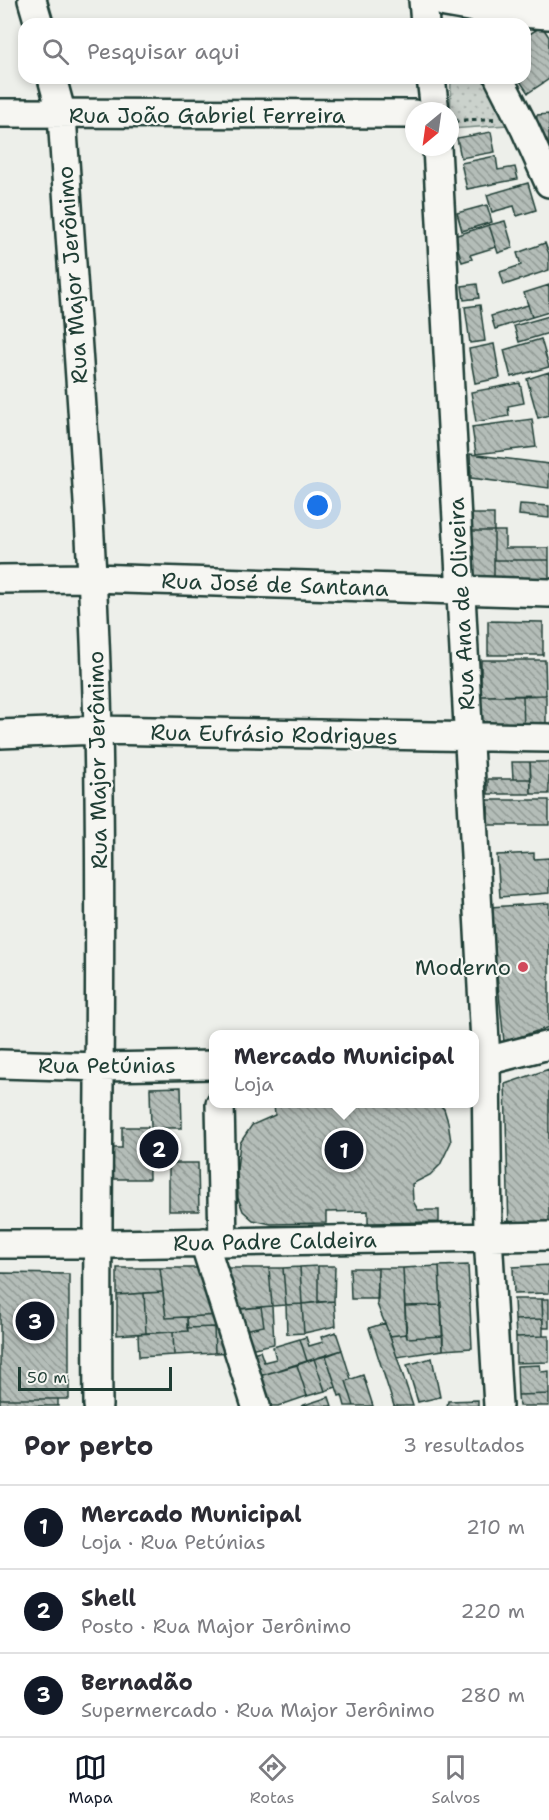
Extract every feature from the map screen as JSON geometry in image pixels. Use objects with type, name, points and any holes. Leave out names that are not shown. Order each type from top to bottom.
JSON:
[{"type":"main road","points":[[446,0],[492,11],[549,12]]},
{"type":"street","points":[[32,0],[37,18]]},
{"type":"street","points":[[423,0],[424,18]]},
{"type":"street","name":"Rua Major Jerônimo","points":[[54,84],[62,115],[92,578],[98,730],[100,1066],[97,1244],[98,1406]]},
{"type":"street","points":[[432,84],[434,102]]},
{"type":"street","points":[[502,84],[549,183]]},
{"type":"street","name":"Rua João Gabriel Ferreira","points":[[0,113],[62,115],[405,114]]},
{"type":"street","name":"Rua Ana de Oliveira","points":[[436,156],[469,738],[479,1030]]},
{"type":"street","name":"Rua José de Santana","points":[[0,579],[92,578],[549,593]]},
{"type":"street","name":"Rua Eufrásio Rodrigues","points":[[0,734],[98,730],[549,738]]},
{"type":"street","name":"Rua Ana de Oliveira","points":[[479,1032],[498,1406]]},
{"type":"street","points":[[480,1061],[549,1045]]},
{"type":"street","name":"Rua Petúnias","points":[[0,1064],[209,1065]]},
{"type":"street","points":[[220,1108],[213,1242],[256,1406]]},
{"type":"street","name":"Rua Padre Caldeira","points":[[0,1244],[549,1236]]},
{"type":"path","points":[[459,120],[519,117]]},
{"type":"shaded area","points":[[451,84],[488,84],[507,125],[459,128],[459,102],[451,102]]},
{"type":"building","points":[[542,26],[549,37],[549,79],[528,93],[522,84],[531,84],[531,33]]},
{"type":"building","points":[[549,114],[548,147],[536,125],[537,115]]},
{"type":"building","points":[[491,132],[495,152],[461,158],[459,138]]},
{"type":"building","points":[[496,156],[498,170],[515,167],[518,179],[467,189],[461,163]]},
{"type":"building","points":[[528,183],[536,210],[517,216],[514,206],[492,212],[487,195]]},
{"type":"building","points":[[487,205],[492,222],[462,231],[457,213]]},
{"type":"building","points":[[505,221],[513,248],[498,253],[489,225]]},
{"type":"building","points":[[489,225],[496,247],[470,255],[472,259],[462,262],[454,236]]},
{"type":"building","points":[[545,243],[549,254],[549,270],[504,285],[500,272],[521,265],[517,253]]},
{"type":"building","points":[[477,284],[479,298],[464,300],[462,286]]},
{"type":"building","points":[[549,285],[549,312],[532,317],[524,293]]},
{"type":"building","points":[[480,305],[485,341],[470,343],[465,307]]},
{"type":"building","points":[[528,305],[532,317],[495,329],[491,316]]},
{"type":"building","points":[[549,316],[549,333],[519,342],[514,326]]},
{"type":"building","points":[[541,339],[549,367],[511,377],[504,350]]},
{"type":"building","points":[[494,344],[500,378],[475,383],[469,349]]},
{"type":"building","points":[[549,372],[549,415],[538,418],[527,379]]},
{"type":"building","points":[[520,383],[524,403],[508,406],[509,416],[476,422],[471,392]]},
{"type":"building","points":[[532,419],[536,447],[476,454],[472,427]]},
{"type":"building","points":[[470,454],[549,464],[549,488],[471,478]]},
{"type":"building","points":[[520,504],[549,506],[549,518],[519,515]]},
{"type":"building","points":[[472,514],[494,514],[494,531],[472,531]]},
{"type":"building","points":[[472,531],[494,531],[494,581],[473,581]]},
{"type":"building","points":[[494,531],[505,531],[505,548],[549,548],[549,560],[494,560]]},
{"type":"building","points":[[494,560],[549,560],[549,581],[494,581]]},
{"type":"building","points":[[488,621],[543,622],[543,655],[488,655]]},
{"type":"building","points":[[481,660],[545,660],[546,695],[481,696]]},
{"type":"building","points":[[546,695],[546,732],[524,732],[523,696]]},
{"type":"building","points":[[481,696],[523,696],[524,732],[482,733]]},
{"type":"building","points":[[512,762],[530,762],[531,779],[513,779]]},
{"type":"building","points":[[530,762],[549,762],[549,794],[531,794]]},
{"type":"building","points":[[488,779],[531,779],[531,794],[488,794]]},
{"type":"building","points":[[488,800],[549,800],[549,825],[488,825]]},
{"type":"building","points":[[534,853],[534,859],[549,858],[549,893],[500,897],[497,855]]},
{"type":"building","name":"Moderno","points":[[549,903],[549,1027],[504,1042],[490,907]]},
{"type":"building","points":[[549,1069],[549,1230],[509,1229],[505,1084]]},
{"type":"building","points":[[181,1087],[182,1128],[151,1128],[150,1088]]},
{"type":"building","points":[[274,1108],[443,1108],[451,1142],[440,1165],[430,1175],[412,1184],[413,1201],[418,1210],[439,1210],[439,1222],[368,1223],[368,1211],[326,1212],[326,1223],[271,1224],[253,1220],[243,1211],[238,1198],[237,1169],[240,1143],[252,1125],[275,1115]]},
{"type":"building","points":[[122,1127],[148,1127],[149,1179],[111,1179],[111,1148],[122,1148]]},
{"type":"building","points":[[169,1163],[198,1163],[199,1211],[169,1211]]},
{"type":"building","points":[[468,1265],[472,1348],[443,1350],[439,1266]]},
{"type":"building","points":[[549,1265],[549,1293],[514,1294],[513,1267]]},
{"type":"building","points":[[318,1266],[318,1302],[302,1304],[300,1267]]},
{"type":"building","points":[[318,1266],[335,1266],[334,1301],[318,1302]]},
{"type":"building","points":[[439,1266],[441,1305],[405,1306],[403,1268]]},
{"type":"building","points":[[300,1267],[302,1304],[286,1305],[283,1268]]},
{"type":"building","points":[[117,1268],[160,1268],[163,1292],[117,1295]]},
{"type":"building","points":[[160,1268],[203,1268],[220,1315],[166,1318]]},
{"type":"building","points":[[223,1268],[269,1268],[272,1306],[236,1309]]},
{"type":"building","points":[[269,1268],[283,1268],[286,1305],[272,1306]]},
{"type":"building","points":[[350,1268],[378,1268],[378,1299],[351,1299]]},
{"type":"building","points":[[378,1268],[403,1268],[406,1334],[390,1336],[377,1304]]},
{"type":"building","points":[[0,1273],[69,1274],[69,1399],[0,1399]]},
{"type":"building","points":[[163,1292],[166,1318],[187,1317],[188,1331],[146,1333],[144,1293]]},
{"type":"building","points":[[144,1293],[146,1333],[117,1335],[117,1295]]},
{"type":"building","points":[[514,1299],[542,1299],[543,1319],[515,1320]]},
{"type":"building","points":[[542,1299],[549,1299],[549,1328],[543,1328]]},
{"type":"building","points":[[334,1301],[336,1326],[304,1333],[302,1304]]},
{"type":"building","points":[[302,1304],[304,1333],[287,1334],[286,1305]]},
{"type":"building","points":[[441,1305],[443,1336],[407,1338],[405,1306]]},
{"type":"building","points":[[272,1306],[274,1344],[244,1350],[238,1331],[264,1326],[261,1307]]},
{"type":"building","points":[[261,1307],[264,1326],[238,1331],[232,1310]]},
{"type":"building","points":[[220,1315],[234,1352],[215,1353],[214,1327],[187,1328],[187,1317]]},
{"type":"building","points":[[543,1319],[543,1336],[516,1337],[515,1320]]},
{"type":"building","points":[[385,1323],[413,1406],[394,1406],[369,1328]]},
{"type":"building","points":[[214,1327],[215,1353],[174,1355],[173,1332],[188,1331],[187,1328]]},
{"type":"building","points":[[173,1332],[174,1355],[139,1357],[138,1334]]},
{"type":"building","points":[[336,1332],[342,1350],[307,1361],[300,1339],[306,1337],[309,1346],[323,1342],[321,1337]]},
{"type":"building","points":[[406,1334],[407,1338],[443,1336],[443,1350],[397,1357],[390,1336]]},
{"type":"building","points":[[549,1336],[549,1362],[516,1363],[516,1337]]},
{"type":"building","points":[[300,1339],[307,1361],[253,1378],[245,1355],[260,1351],[264,1362],[276,1359],[273,1347]]},
{"type":"building","points":[[342,1350],[351,1379],[346,1381],[354,1406],[345,1406],[342,1395],[339,1396],[326,1356]]},
{"type":"building","points":[[326,1356],[336,1387],[325,1391],[314,1359]]},
{"type":"building","points":[[432,1358],[440,1397],[418,1402],[407,1365]]},
{"type":"building","points":[[314,1359],[325,1391],[307,1396],[297,1365]]},
{"type":"building","points":[[297,1365],[307,1396],[278,1406],[266,1406],[256,1377]]},
{"type":"building","points":[[540,1365],[541,1372],[549,1371],[549,1394],[518,1395],[517,1366]]},
{"type":"building","points":[[363,1375],[373,1406],[354,1406],[346,1381]]},
{"type":"building","points":[[549,1394],[549,1406],[519,1406],[518,1395]]},
{"type":"building","points":[[329,1397],[332,1406],[301,1406]]},
{"type":"building","points":[[0,1399],[58,1399],[58,1406],[0,1406]]},
{"type":"building","points":[[478,1400],[478,1406],[447,1406],[448,1401]]},
{"type":"place","name":"Moderno","points":[[523,967]]},
{"type":"place","name":"Shell","points":[[159,1149]]},
{"type":"place","name":"Mercado Municipal","points":[[344,1150]]},
{"type":"place","name":"Bernadão","points":[[35,1321]]}]
